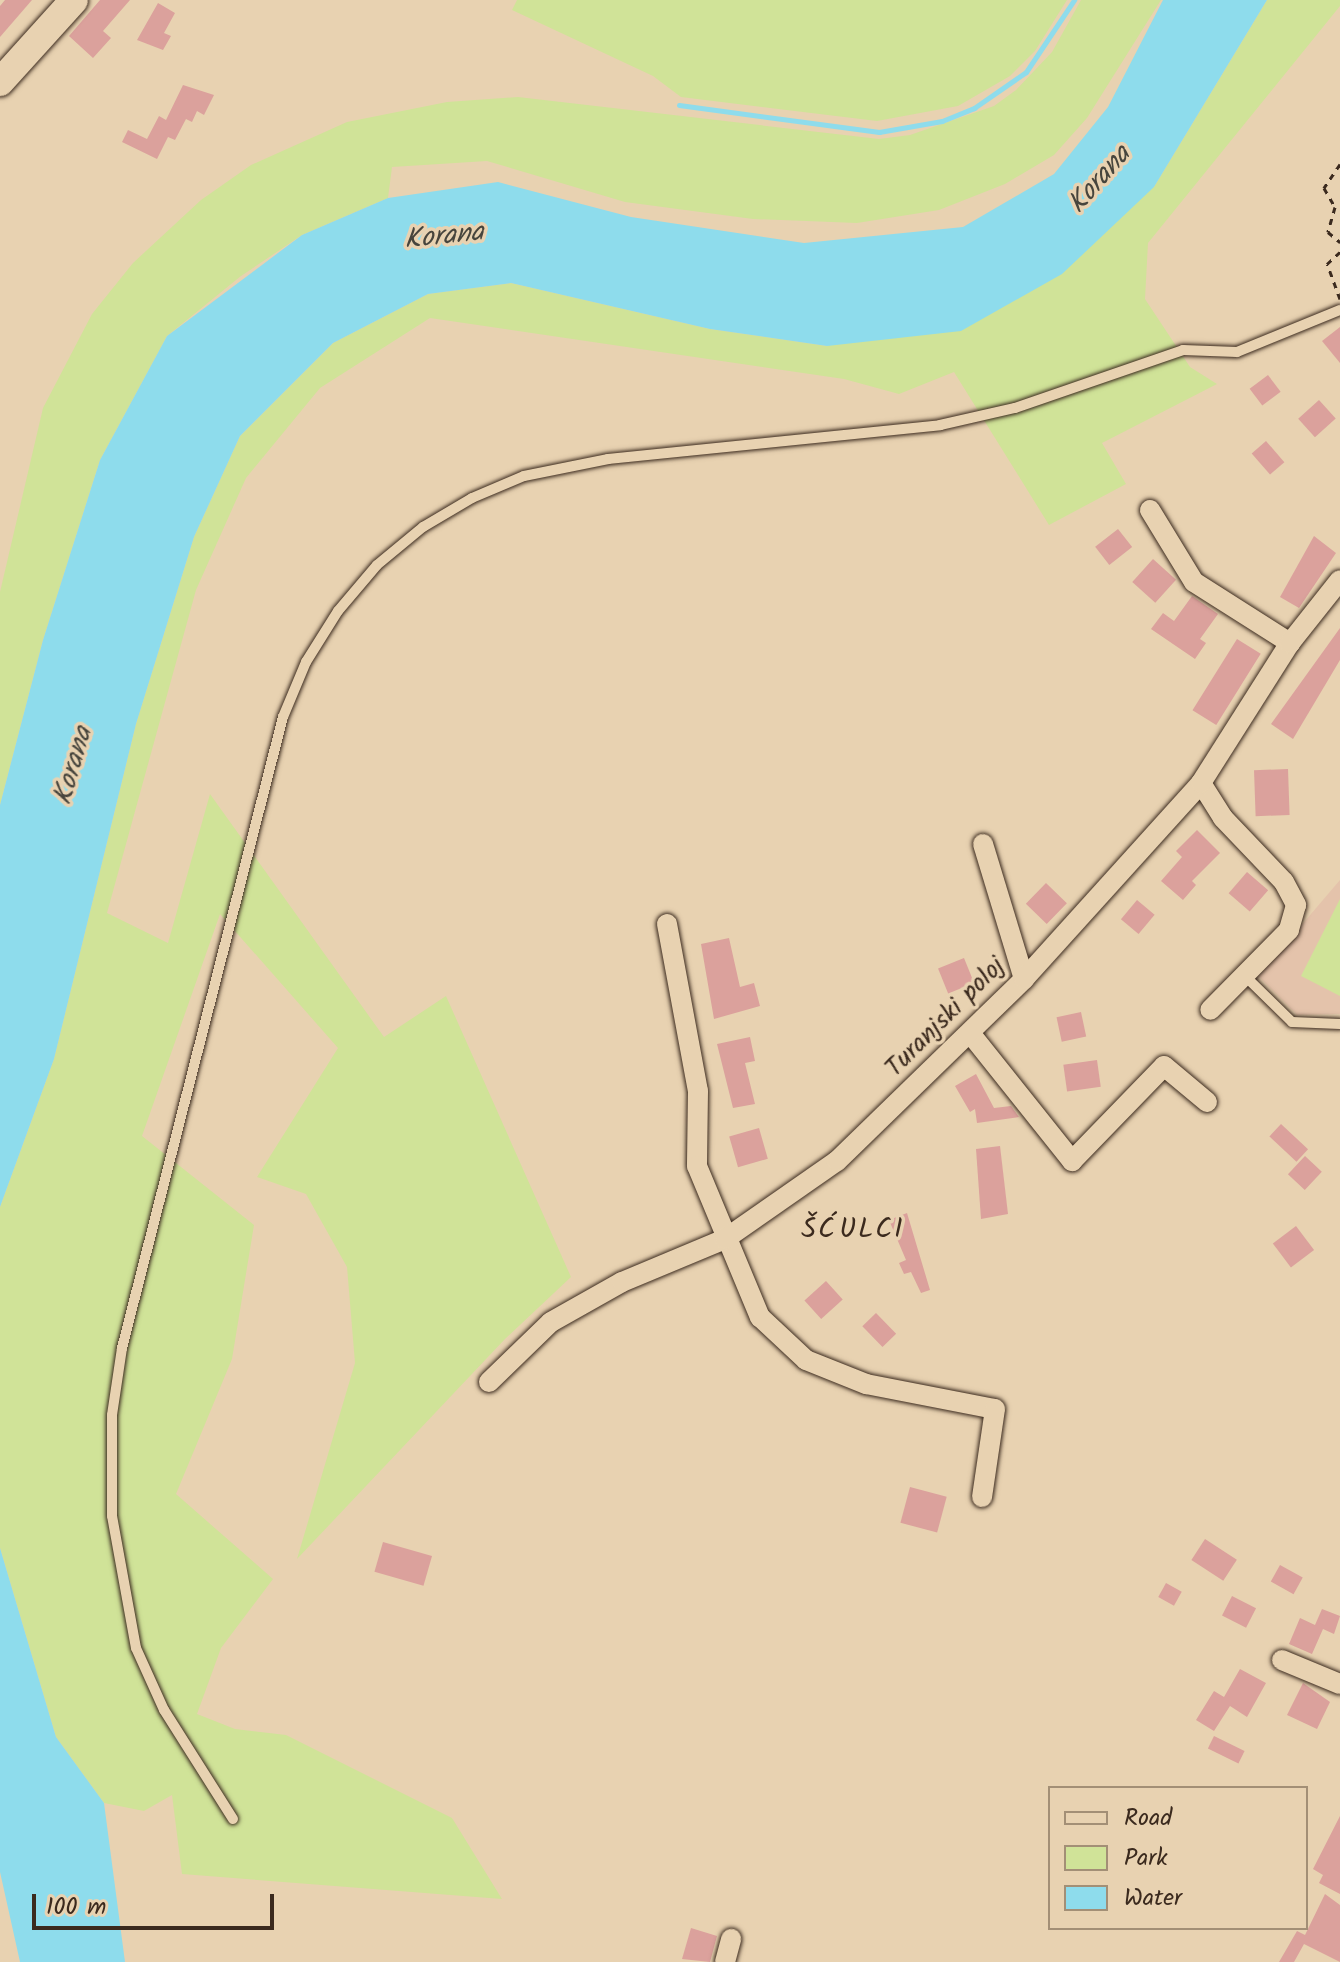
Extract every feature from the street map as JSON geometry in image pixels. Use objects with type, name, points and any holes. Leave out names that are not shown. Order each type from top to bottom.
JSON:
[{"type":"main road","points":[[0,82],[10,54],[74,0]]},
{"type":"street","points":[[1150,510],[1194,582],[1290,643]]},
{"type":"street","name":"Turanjski poloj","points":[[489,1382],[551,1322],[622,1282],[725,1239],[837,1161],[1024,979],[1201,783],[1290,643],[1340,580]]},
{"type":"street","points":[[1201,783],[1223,818],[1284,882],[1296,905],[1289,930],[1246,977],[1210,1010]]},
{"type":"street","points":[[983,844],[1024,979]]},
{"type":"street","points":[[667,924],[698,1091],[697,1166],[760,1317],[806,1360],[866,1384],[995,1409],[982,1497]]},
{"type":"street","points":[[970,1033],[1072,1161],[1164,1066],[1207,1102]]},
{"type":"street","points":[[1282,1660],[1340,1684]]},
{"type":"street","points":[[725,1962],[731,1939]]},
{"type":"lane","points":[[233,1819],[164,1710],[136,1648],[114,1539],[112,1415],[126,1333],[283,717],[306,662],[338,611],[377,565],[423,527],[472,498],[524,476],[608,459],[940,425],[1015,408],[1183,350],[1237,352],[1340,310]]},
{"type":"lane","points":[[1246,977],[1292,1022],[1340,1024]]},
{"type":"path","points":[[1340,164],[1324,188],[1335,207],[1328,232],[1340,242]]},
{"type":"path","points":[[1340,252],[1327,264],[1340,299]]},
{"type":"shaded area","points":[[1340,880],[1340,1014],[1297,1015],[1258,976]]},
{"type":"green space","points":[[517,0],[1067,0],[1035,51],[1010,76],[958,106],[877,121],[681,97],[653,76],[512,10]]},
{"type":"green space","points":[[1081,0],[1161,0],[1087,118],[1054,155],[1005,184],[939,210],[857,223],[753,219],[625,202],[487,161],[392,167],[388,198],[302,235],[241,276],[167,336],[100,460],[43,640],[0,805],[0,592],[43,408],[92,314],[133,263],[201,200],[251,165],[347,122],[447,102],[518,97],[879,139],[910,135],[994,106],[1016,90],[1052,52]]},
{"type":"green space","points":[[1267,0],[1340,0],[1340,6],[1148,243],[1145,299],[1190,367],[1217,384],[1102,443],[1126,484],[1049,525],[954,372],[899,394],[844,379],[430,318],[320,388],[246,478],[196,590],[107,913],[168,943],[210,794],[384,1037],[446,996],[571,1277],[505,1339],[297,1559],[355,1363],[347,1267],[306,1194],[257,1177],[338,1048],[220,914],[142,1136],[254,1225],[232,1359],[176,1494],[273,1579],[221,1648],[197,1714],[235,1729],[286,1735],[452,1818],[502,1899],[182,1874],[172,1795],[144,1811],[104,1803],[56,1737],[0,1548],[0,1207],[54,1059],[136,724],[194,537],[240,436],[333,343],[428,294],[511,283],[710,329],[827,346],[1154,187]]},
{"type":"green space","points":[[1340,899],[1340,996],[1301,976]]},
{"type":"water","name":"Korana","points":[[1163,0],[1267,0],[1154,187],[1062,274],[961,331],[827,346],[710,329],[511,283],[428,294],[333,343],[240,436],[194,537],[136,724],[54,1059],[0,1207],[0,805],[43,640],[100,460],[167,336],[302,235],[388,198],[498,182],[631,217],[804,243],[963,227],[1054,174],[1108,107]]},
{"type":"water","points":[[0,1548],[56,1737],[104,1803],[125,1962],[20,1962],[0,1872]]},
{"type":"building","points":[[5,0],[32,0],[0,37],[0,6]]},
{"type":"building","points":[[100,0],[130,0],[103,31],[111,38],[93,58],[69,36]]},
{"type":"building","points":[[158,3],[175,13],[164,33],[171,36],[163,50],[137,40]]},
{"type":"building","points":[[183,85],[214,95],[204,115],[197,111],[192,122],[186,119],[175,140],[168,137],[157,159],[122,142],[128,130],[147,139],[159,116],[166,120]]},
{"type":"building","points":[[1340,327],[1340,363],[1322,341]]},
{"type":"building","points":[[1268,375],[1281,392],[1262,406],[1250,389]]},
{"type":"building","points":[[1319,400],[1336,419],[1315,437],[1298,419]]},
{"type":"building","points":[[1266,441],[1284,462],[1270,475],[1252,453]]},
{"type":"building","points":[[1118,529],[1132,547],[1109,565],[1095,547]]},
{"type":"building","points":[[1314,536],[1336,553],[1299,608],[1280,597]]},
{"type":"building","points":[[1153,559],[1176,580],[1155,603],[1132,582]]},
{"type":"building","points":[[1192,596],[1218,614],[1200,639],[1206,643],[1195,659],[1151,629],[1163,613],[1174,621]]},
{"type":"building","points":[[1340,628],[1340,660],[1293,739],[1271,724]]},
{"type":"building","points":[[1237,639],[1261,654],[1216,725],[1192,710]]},
{"type":"building","points":[[1288,769],[1290,815],[1256,816],[1254,770]]},
{"type":"building","points":[[1197,830],[1220,853],[1192,881],[1196,885],[1183,900],[1161,881],[1182,857],[1176,851]]},
{"type":"building","points":[[1247,872],[1268,890],[1250,912],[1229,893]]},
{"type":"building","points":[[1046,883],[1067,903],[1047,924],[1026,904]]},
{"type":"building","points":[[1137,900],[1155,915],[1139,934],[1121,919]]},
{"type":"building","points":[[729,938],[740,987],[754,983],[760,1006],[714,1019],[701,944]]},
{"type":"building","points":[[964,958],[974,983],[948,994],[938,968]]},
{"type":"building","points":[[1081,1012],[1086,1036],[1062,1042],[1057,1017]]},
{"type":"building","points":[[750,1037],[755,1061],[745,1063],[755,1104],[733,1108],[717,1044]]},
{"type":"building","points":[[1097,1060],[1101,1087],[1067,1091],[1063,1065]]},
{"type":"building","points":[[976,1074],[994,1108],[1011,1106],[1019,1117],[977,1123],[975,1109],[970,1112],[955,1086]]},
{"type":"building","points":[[1281,1124],[1308,1149],[1296,1162],[1269,1136]]},
{"type":"building","points":[[759,1128],[768,1159],[738,1167],[729,1137]]},
{"type":"building","points":[[1000,1146],[1008,1214],[981,1219],[976,1149]]},
{"type":"building","points":[[1305,1156],[1322,1172],[1305,1190],[1288,1174]]},
{"type":"building","points":[[907,1213],[930,1290],[921,1293],[911,1272],[904,1274],[899,1263],[906,1260],[889,1220]]},
{"type":"building","points":[[1296,1226],[1314,1250],[1291,1267],[1273,1243]]},
{"type":"building","points":[[826,1281],[843,1300],[821,1319],[804,1300]]},
{"type":"building","points":[[876,1313],[896,1334],[882,1347],[862,1326]]},
{"type":"building","points":[[910,1487],[947,1497],[937,1533],[900,1523]]},
{"type":"building","points":[[1205,1539],[1237,1560],[1223,1581],[1191,1560]]},
{"type":"building","points":[[383,1542],[432,1556],[423,1586],[374,1572]]},
{"type":"building","points":[[1280,1565],[1303,1578],[1294,1594],[1271,1582]]},
{"type":"building","points":[[1166,1583],[1182,1592],[1174,1606],[1158,1597]]},
{"type":"building","points":[[1232,1596],[1256,1608],[1246,1628],[1222,1616]]},
{"type":"building","points":[[1322,1609],[1340,1616],[1334,1634],[1323,1629],[1312,1654],[1289,1644],[1300,1618],[1315,1625]]},
{"type":"building","points":[[1240,1669],[1266,1683],[1247,1717],[1230,1706],[1214,1731],[1196,1720],[1214,1691],[1224,1697]]},
{"type":"building","points":[[1303,1683],[1330,1702],[1317,1729],[1287,1715]]},
{"type":"building","points":[[1214,1736],[1245,1751],[1238,1763],[1208,1749]]},
{"type":"building","points":[[1340,1816],[1340,1894],[1319,1883],[1323,1875],[1313,1869]]},
{"type":"building","points":[[1325,1894],[1340,1905],[1340,1962],[1304,1944],[1294,1962],[1279,1962],[1297,1931],[1305,1935]]},
{"type":"building","points":[[691,1928],[717,1936],[710,1962],[682,1959]]},
{"type":"waterway","points":[[679,105],[879,132],[942,121],[974,108],[1026,72],[1074,0]]},
{"type":"district","name":"ŠĆULCI","points":[[853,1230]]}]
